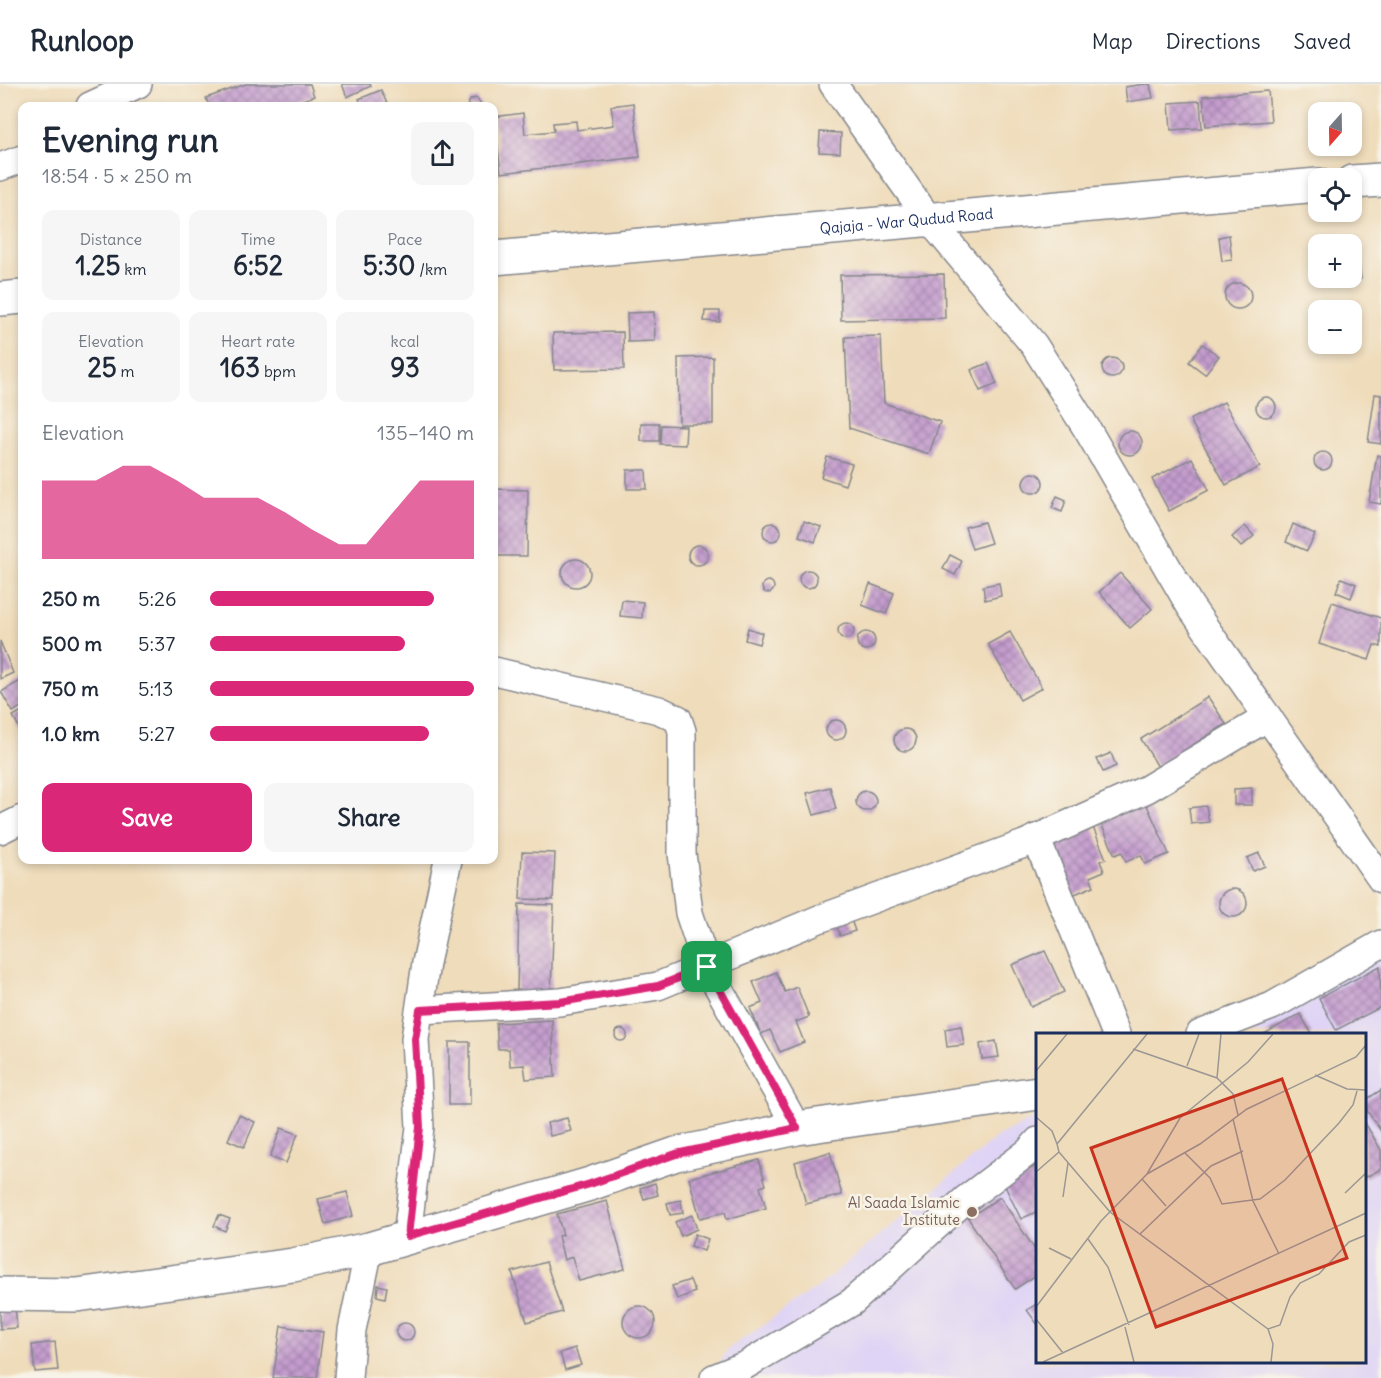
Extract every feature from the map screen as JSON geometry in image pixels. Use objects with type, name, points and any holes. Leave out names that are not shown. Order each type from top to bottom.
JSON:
[{"type":"street","points":[[99,102],[138,84]]},
{"type":"street","points":[[833,84],[928,218],[1034,345],[1088,429],[1190,606],[1381,879]]},
{"type":"street","points":[[0,167],[18,160]]},
{"type":"street","points":[[1362,181],[1381,180]]},
{"type":"street","name":"Qajaja - War Qudud Road","points":[[498,258],[1308,186]]},
{"type":"street","points":[[0,299],[18,297]]},
{"type":"street","points":[[498,672],[659,710],[678,719],[682,731],[682,853],[689,914],[707,967],[797,1128]]},
{"type":"street","points":[[420,1010],[560,1002],[658,986],[819,919],[1036,838],[1147,789],[1268,717]]},
{"type":"street","points":[[0,830],[18,821]]},
{"type":"street","points":[[1036,838],[1115,1033]]},
{"type":"street","points":[[408,1236],[420,1127],[415,1039],[426,963],[446,864]]},
{"type":"street","points":[[1205,1033],[1272,1006],[1381,944]]},
{"type":"street","points":[[0,1294],[77,1294],[293,1265],[369,1249],[590,1184],[676,1154],[797,1128],[1036,1093]]},
{"type":"street","points":[[714,1378],[746,1365],[852,1302],[966,1199],[1028,1152],[1036,1143]]},
{"type":"street","points":[[348,1378],[352,1330],[369,1249]]},
{"type":"shaded area","name":"Al Saada Islamic Institute","points":[[1381,954],[1381,1378],[711,1378],[728,1349],[818,1287],[997,1137],[1036,1118],[1036,1363],[1366,1363],[1366,1033],[1214,1033]]},
{"type":"building","points":[[246,84],[310,84],[314,96],[297,102],[208,102],[206,98]]},
{"type":"building","points":[[342,84],[370,84],[371,86],[347,97]]},
{"type":"building","points":[[1150,84],[1153,98],[1127,102],[1125,87]]},
{"type":"building","points":[[381,90],[386,102],[360,102],[359,99]]},
{"type":"building","points":[[1268,91],[1271,121],[1206,126],[1203,96]]},
{"type":"building","points":[[477,98],[480,102],[469,102],[471,99]]},
{"type":"building","points":[[1200,101],[1202,128],[1171,130],[1169,103]]},
{"type":"building","points":[[633,103],[640,157],[501,173],[498,116],[523,113],[525,134],[554,131],[553,123],[576,121],[577,130],[614,125],[611,106]]},
{"type":"building","points":[[820,132],[841,133],[840,153],[819,152]]},
{"type":"building","points":[[1229,235],[1232,260],[1222,261],[1219,237]]},
{"type":"building","points":[[944,274],[945,318],[841,320],[840,275]]},
{"type":"building","points":[[1238,283],[1247,287],[1251,296],[1247,305],[1238,309],[1229,305],[1225,296],[1229,287]]},
{"type":"building","points":[[705,311],[720,311],[720,322],[704,321]]},
{"type":"building","points":[[654,312],[655,341],[628,342],[627,313]]},
{"type":"building","points":[[623,332],[624,369],[554,370],[553,333]]},
{"type":"building","points":[[881,336],[884,403],[940,422],[929,454],[849,428],[845,337]]},
{"type":"building","points":[[1202,344],[1219,356],[1205,374],[1189,362]]},
{"type":"building","points":[[713,357],[713,424],[679,424],[678,358]]},
{"type":"building","points":[[1108,358],[1116,358],[1122,364],[1122,372],[1116,378],[1108,378],[1102,372],[1102,364]]},
{"type":"building","points":[[988,363],[997,384],[980,391],[971,370]]},
{"type":"building","points":[[1375,394],[1381,395],[1381,444],[1368,442]]},
{"type":"building","points":[[1262,397],[1270,397],[1276,403],[1276,411],[1270,417],[1262,417],[1256,411],[1256,403]]},
{"type":"building","points":[[1224,402],[1260,467],[1226,485],[1190,420]]},
{"type":"building","points":[[641,423],[659,423],[659,441],[641,441]]},
{"type":"building","points":[[661,425],[686,426],[685,445],[660,444]]},
{"type":"building","points":[[1130,431],[1138,435],[1142,443],[1138,451],[1130,455],[1122,451],[1118,443],[1122,435]]},
{"type":"building","points":[[1323,452],[1329,455],[1332,461],[1329,467],[1323,470],[1317,467],[1314,461],[1317,455]]},
{"type":"building","points":[[1377,455],[1381,456],[1381,504],[1369,502]]},
{"type":"building","points":[[827,457],[852,464],[845,485],[821,477]]},
{"type":"building","points":[[1192,458],[1209,490],[1169,511],[1152,479]]},
{"type":"building","points":[[627,470],[646,470],[647,489],[627,489]]},
{"type":"building","points":[[1033,473],[1040,476],[1043,483],[1040,490],[1033,493],[1026,490],[1023,483],[1026,476]]},
{"type":"building","points":[[498,489],[528,490],[527,556],[498,556]]},
{"type":"building","points":[[1057,496],[1066,500],[1062,512],[1052,508]]},
{"type":"building","points":[[804,521],[821,527],[815,542],[799,536]]},
{"type":"building","points":[[984,522],[991,543],[972,549],[965,527]]},
{"type":"building","points":[[768,523],[776,523],[781,528],[779,539],[768,541],[763,536],[763,528]]},
{"type":"building","points":[[1293,524],[1315,534],[1307,551],[1286,542]]},
{"type":"building","points":[[1245,526],[1254,536],[1241,547],[1232,537]]},
{"type":"building","points":[[698,545],[705,548],[708,555],[705,562],[698,565],[691,562],[688,555],[691,548]]},
{"type":"building","points":[[950,555],[962,561],[955,575],[943,569]]},
{"type":"building","points":[[576,559],[586,563],[590,573],[586,583],[576,587],[566,583],[562,573],[566,563]]},
{"type":"building","points":[[804,570],[812,570],[817,575],[815,586],[804,588],[799,583],[799,575]]},
{"type":"building","points":[[1120,573],[1152,609],[1130,628],[1099,592]]},
{"type":"building","points":[[1341,578],[1356,584],[1351,598],[1336,592]]},
{"type":"building","points":[[770,581],[773,582],[773,592],[766,593],[763,592],[762,585],[763,582]]},
{"type":"building","points":[[999,583],[1001,596],[985,600],[983,586]]},
{"type":"building","points":[[870,584],[894,593],[886,614],[862,605]]},
{"type":"building","points":[[622,600],[643,602],[642,618],[620,616]]},
{"type":"building","points":[[1332,602],[1381,618],[1381,647],[1374,645],[1369,660],[1319,644]]},
{"type":"building","points":[[846,623],[854,631],[846,639],[838,631]]},
{"type":"building","points":[[748,628],[762,633],[759,644],[745,640]]},
{"type":"building","points":[[866,632],[872,635],[875,641],[872,647],[866,650],[860,647],[857,641],[860,635]]},
{"type":"building","points":[[1010,632],[1042,688],[1020,700],[988,644]]},
{"type":"building","points":[[0,641],[13,673],[0,679]]},
{"type":"building","points":[[18,682],[18,709],[13,712],[1,692]]},
{"type":"building","points":[[1208,697],[1226,724],[1158,767],[1141,739]]},
{"type":"building","points":[[18,713],[18,725],[13,716]]},
{"type":"building","points":[[836,720],[843,723],[846,730],[843,737],[836,740],[829,737],[826,730],[829,723]]},
{"type":"building","points":[[905,729],[913,732],[916,740],[913,748],[905,751],[897,748],[894,740],[897,732]]},
{"type":"building","points":[[1111,753],[1116,766],[1103,772],[1097,759]]},
{"type":"building","points":[[830,787],[836,809],[814,815],[807,793]]},
{"type":"building","points":[[1252,788],[1252,805],[1234,805],[1234,789]]},
{"type":"building","points":[[862,791],[870,791],[876,797],[876,805],[870,811],[862,811],[856,805],[856,797]]},
{"type":"building","points":[[1145,801],[1169,854],[1145,864],[1141,855],[1126,862],[1122,852],[1115,855],[1100,821]]},
{"type":"building","points":[[1206,806],[1209,822],[1191,824],[1189,808]]},
{"type":"building","points":[[1092,825],[1106,859],[1100,861],[1104,871],[1090,877],[1094,886],[1070,896],[1047,844]]},
{"type":"building","points":[[522,852],[555,853],[553,900],[520,899]]},
{"type":"building","points":[[1259,853],[1265,866],[1253,871],[1247,858]]},
{"type":"building","points":[[1233,889],[1243,893],[1247,903],[1243,913],[1233,917],[1223,913],[1219,903],[1223,893]]},
{"type":"building","points":[[519,904],[554,905],[551,993],[517,992]]},
{"type":"building","points":[[849,914],[855,931],[840,936],[835,919]]},
{"type":"building","points":[[1045,951],[1064,992],[1031,1007],[1012,965]]},
{"type":"building","points":[[1380,966],[1381,1007],[1336,1030],[1319,998]]},
{"type":"building","points":[[776,972],[785,992],[797,987],[809,1017],[796,1022],[804,1042],[780,1052],[770,1030],[761,1034],[750,1008],[762,1003],[753,982]]},
{"type":"building","points":[[1300,1014],[1311,1033],[1266,1033]]},
{"type":"building","points":[[552,1020],[555,1077],[526,1079],[524,1065],[510,1066],[509,1049],[498,1049],[496,1023]]},
{"type":"building","points":[[961,1026],[964,1045],[947,1047],[945,1029]]},
{"type":"building","points":[[623,1029],[627,1035],[623,1041],[619,1041],[615,1033]]},
{"type":"building","points":[[996,1041],[999,1057],[982,1059],[980,1044]]},
{"type":"building","points":[[449,1042],[470,1042],[470,1105],[449,1105]]},
{"type":"building","points":[[1381,1090],[1381,1131],[1366,1109],[1366,1100]]},
{"type":"building","points":[[239,1115],[255,1122],[244,1147],[228,1140]]},
{"type":"building","points":[[567,1118],[571,1131],[550,1136],[547,1123]]},
{"type":"building","points":[[1366,1124],[1381,1150],[1381,1169],[1366,1177]]},
{"type":"building","points":[[281,1128],[298,1134],[286,1163],[270,1157]]},
{"type":"building","points":[[830,1152],[842,1195],[806,1204],[795,1162]]},
{"type":"building","points":[[759,1160],[766,1185],[760,1187],[766,1208],[727,1219],[725,1212],[700,1218],[689,1178]]},
{"type":"building","points":[[1036,1166],[1036,1212],[1021,1219],[1003,1182]]},
{"type":"building","points":[[655,1183],[658,1195],[644,1199],[640,1188]]},
{"type":"building","points":[[347,1192],[353,1216],[325,1224],[318,1199]]},
{"type":"building","points":[[1000,1197],[1036,1251],[1036,1275],[1015,1289],[968,1218]]},
{"type":"building","points":[[681,1200],[683,1213],[670,1215],[667,1203]]},
{"type":"building","points":[[607,1201],[625,1269],[579,1281],[572,1257],[564,1260],[558,1236],[563,1235],[557,1214]]},
{"type":"building","points":[[219,1215],[230,1219],[225,1231],[214,1226]]},
{"type":"building","points":[[692,1215],[697,1229],[681,1236],[675,1222]]},
{"type":"building","points":[[695,1234],[708,1239],[704,1251],[691,1246]]},
{"type":"building","points":[[546,1262],[562,1312],[527,1322],[512,1272]]},
{"type":"building","points":[[690,1280],[695,1292],[677,1299],[672,1286]]},
{"type":"building","points":[[378,1285],[387,1287],[385,1298],[377,1296]]},
{"type":"building","points":[[1036,1304],[1036,1322],[1027,1310]]},
{"type":"building","points":[[15,1306],[17,1328],[0,1329],[0,1307]]},
{"type":"building","points":[[639,1306],[650,1311],[655,1322],[650,1333],[639,1338],[628,1333],[623,1322],[628,1311]]},
{"type":"building","points":[[401,1323],[409,1323],[414,1328],[412,1339],[401,1341],[396,1336],[396,1328]]},
{"type":"building","points":[[281,1326],[323,1332],[317,1378],[273,1378]]},
{"type":"building","points":[[55,1342],[58,1370],[35,1372],[32,1345]]},
{"type":"building","points":[[575,1348],[581,1365],[565,1370],[560,1353]]},
{"type":"place","name":"Al Saada Islamic Institute","points":[[972,1212]]},
{"type":"route","points":[[707,967],[797,1128],[676,1154],[590,1184],[408,1236],[420,1127],[415,1039],[420,1010],[560,1002],[658,986],[707,967]]}]
